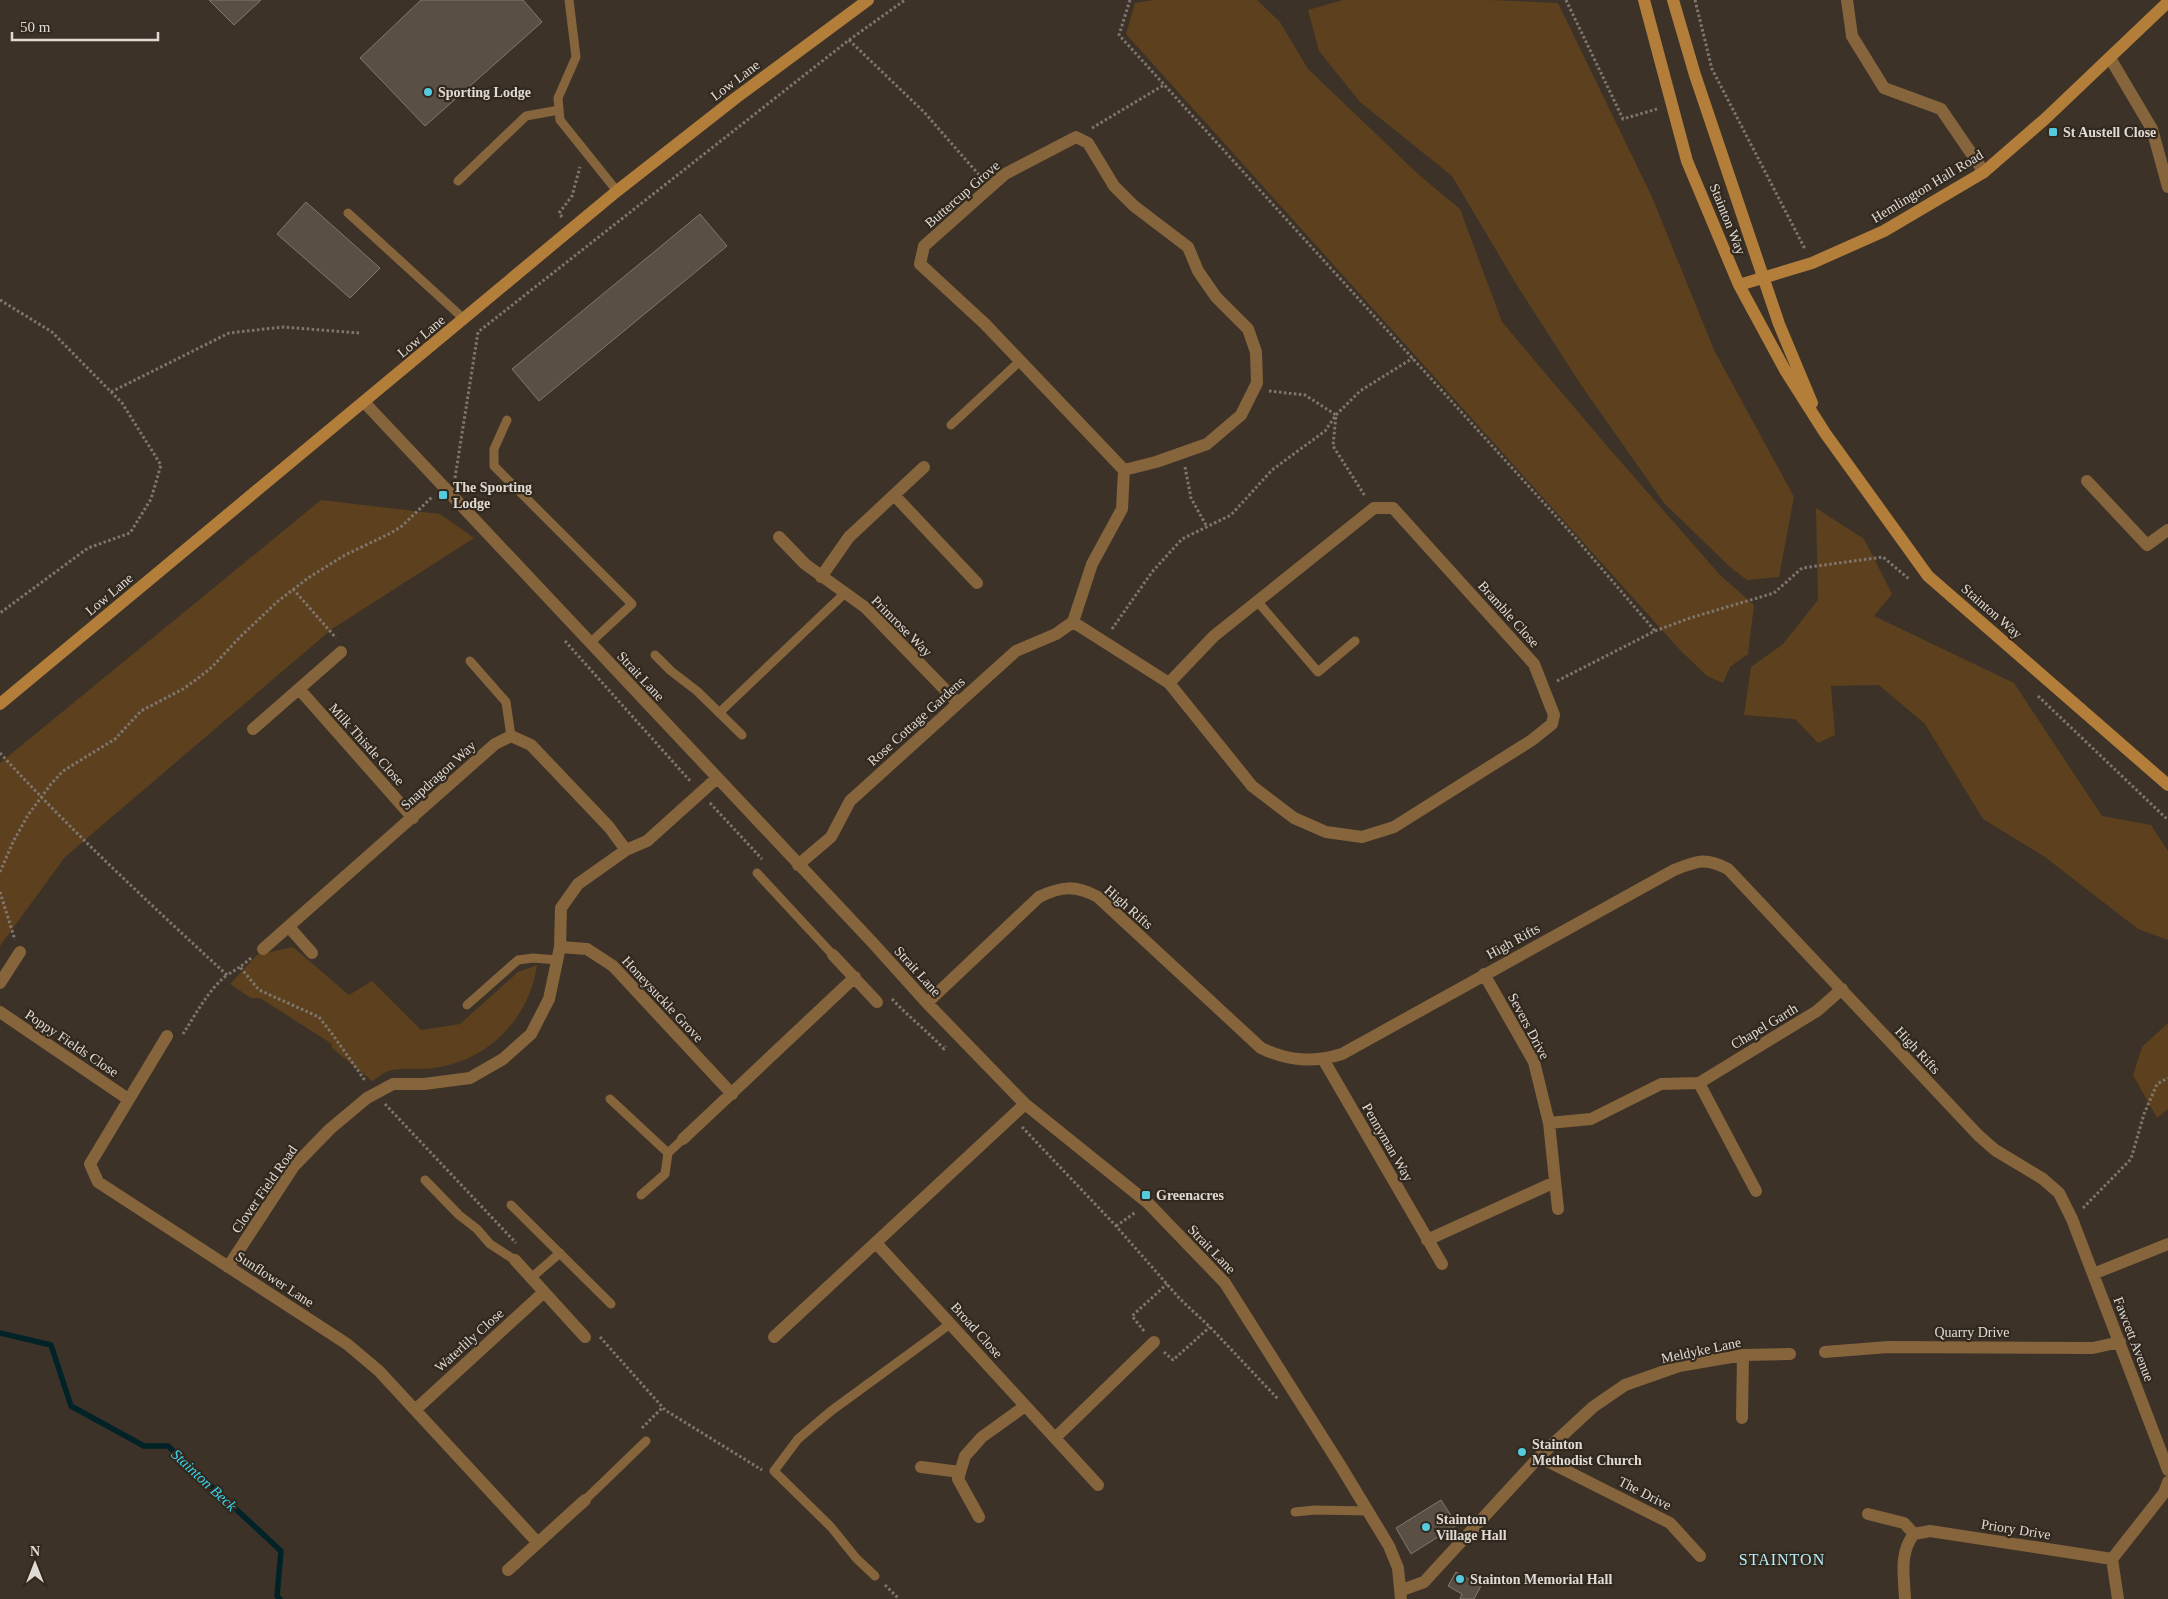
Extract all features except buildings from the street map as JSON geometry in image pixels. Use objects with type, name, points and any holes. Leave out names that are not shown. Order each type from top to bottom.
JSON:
[{"type":"street","name":"Low Lane","points":[[0,704],[617,191],[737,97],[868,0]]},
{"type":"street","name":"Stainton Way","points":[[1644,0],[1688,162],[1739,286],[1785,370],[1825,432],[1928,576],[2168,785]]},
{"type":"street","name":"Stainton Way","points":[[1672,0],[1695,75],[1779,324],[1825,432]]},
{"type":"street","points":[[1847,0],[1852,36],[1884,88],[1941,109],[1984,172]]},
{"type":"street","name":"Hemlington Hall Road","points":[[1739,286],[1812,263],[1884,231],[1984,172],[2045,119],[2168,2]]},
{"type":"street","points":[[2110,58],[2152,129],[2168,187]]},
{"type":"street","points":[[1073,622],[1092,564],[1122,509],[1124,470],[1207,444],[1242,415],[1257,383],[1256,352],[1248,329],[1216,297],[1198,271],[1188,248],[1127,199],[1114,186],[1088,143],[1076,137]]},
{"type":"street","name":"Buttercup Grove","points":[[1076,137],[1005,174],[924,246],[920,264],[985,324],[1124,470]]},
{"type":"street","name":"Strait Lane","points":[[364,402],[926,1003],[1025,1104],[1148,1203],[1225,1283],[1389,1546],[1398,1568],[1401,1594]]},
{"type":"street","points":[[821,577],[849,537],[924,467]]},
{"type":"street","points":[[2087,480],[2148,546],[2168,530]]},
{"type":"street","points":[[894,495],[977,584]]},
{"type":"street","points":[[1169,683],[1214,636],[1374,508]]},
{"type":"street","name":"Bramble Close","points":[[1073,622],[1169,683],[1252,786],[1294,818],[1326,832],[1362,837],[1394,827],[1532,740],[1552,724],[1554,715],[1534,664],[1393,508],[1374,508]]},
{"type":"street","name":"Primrose Way","points":[[779,537],[805,564],[844,594],[866,608],[958,703]]},
{"type":"street","name":"Rose Cottage Gardens","points":[[798,865],[831,837],[850,801],[1016,651],[1056,634],[1073,622]]},
{"type":"street","points":[[254,729],[300,690],[340,647]]},
{"type":"street","name":"Milk Thistle Close","points":[[300,690],[413,818]]},
{"type":"street","points":[[511,736],[531,745],[609,827],[626,850]]},
{"type":"street","name":"Snapdragon Way","points":[[263,949],[495,744],[511,736]]},
{"type":"street","name":"Clover Field Road","points":[[228,1267],[294,1166],[330,1129],[367,1098],[393,1084],[424,1084],[470,1078],[503,1059],[531,1034],[549,999],[558,954],[561,908],[578,884],[626,850],[647,840],[717,778]]},
{"type":"street","name":"High Rifts","points":[[926,1003],[1039,897],[1052,890],[1069,888],[1084,890],[1098,897],[1261,1048],[1278,1056],[1300,1060],[1323,1059],[1342,1054],[1674,870],[1694,862],[1713,861],[1728,869],[1978,1135],[1995,1150],[2043,1179],[2058,1193],[2072,1219]]},
{"type":"street","points":[[289,927],[312,953]]},
{"type":"street","name":"Honeysuckle Grove","points":[[558,954],[587,949],[613,966],[732,1094]]},
{"type":"street","points":[[0,983],[20,952]]},
{"type":"street","points":[[833,956],[877,1002]]},
{"type":"street","name":"Severs Drive","points":[[1484,974],[1534,1062],[1550,1123]]},
{"type":"street","points":[[683,1139],[855,977]]},
{"type":"street","name":"Chapel Garth","points":[[1550,1123],[1591,1119],[1661,1084],[1699,1083],[1817,1011],[1842,989]]},
{"type":"street","name":"Poppy Fields Close","points":[[0,1012],[128,1099]]},
{"type":"street","name":"Sunflower Lane","points":[[167,1036],[90,1164],[98,1182],[347,1344],[378,1371],[538,1543]]},
{"type":"street","name":"Pennyman Way","points":[[1323,1059],[1442,1264]]},
{"type":"street","points":[[1699,1083],[1756,1192]]},
{"type":"street","points":[[774,1337],[1025,1104]]},
{"type":"street","points":[[1550,1123],[1558,1209]]},
{"type":"street","points":[[1427,1240],[1555,1182]]},
{"type":"street","name":"Fawcett Avenue","points":[[2072,1219],[2168,1470]]},
{"type":"street","name":"Broad Close","points":[[876,1243],[1098,1485]]},
{"type":"street","points":[[2093,1274],[2168,1244]]},
{"type":"street","points":[[515,1260],[586,1337]]},
{"type":"street","name":"Waterlily Close","points":[[415,1410],[544,1292]]},
{"type":"street","points":[[1055,1438],[1154,1342]]},
{"type":"street","name":"Quarry Drive","points":[[1825,1352],[1888,1347],[2093,1348],[2120,1342]]},
{"type":"street","name":"Meldyke Lane","points":[[1401,1594],[1424,1582],[1539,1457],[1593,1407],[1625,1385],[1679,1366],[1743,1355],[1790,1354]]},
{"type":"street","points":[[1742,1418],[1743,1355]]},
{"type":"street","points":[[979,1517],[958,1479],[965,1456],[982,1437],[1026,1406]]},
{"type":"street","name":"The Drive","points":[[1539,1457],[1670,1523],[1700,1556]]},
{"type":"street","points":[[921,1467],[960,1472]]},
{"type":"street","points":[[2118,1599],[2112,1559],[2164,1493],[2168,1482]]},
{"type":"street","points":[[508,1570],[586,1500]]},
{"type":"street","points":[[1868,1514],[1904,1523],[1914,1534],[1906,1544],[1904,1558],[1905,1599]]},
{"type":"street","name":"Priory Drive","points":[[1914,1534],[1930,1531],[2112,1559]]},
{"type":"lane","points":[[569,0],[576,57],[558,98],[560,120],[617,191]]},
{"type":"lane","points":[[458,181],[526,116],[559,110]]},
{"type":"lane","points":[[348,213],[464,319]]},
{"type":"lane","points":[[951,425],[1020,361]]},
{"type":"lane","points":[[507,420],[494,449],[494,466],[632,604],[590,643]]},
{"type":"lane","points":[[719,713],[844,594]]},
{"type":"lane","points":[[1257,601],[1318,672],[1355,641]]},
{"type":"lane","points":[[655,655],[671,671],[698,691],[742,735]]},
{"type":"lane","points":[[470,661],[506,702],[511,736]]},
{"type":"lane","points":[[757,873],[833,956]]},
{"type":"lane","points":[[467,1006],[518,960],[558,954]]},
{"type":"lane","points":[[610,1099],[668,1153]]},
{"type":"lane","points":[[641,1195],[665,1174],[668,1153],[683,1139]]},
{"type":"lane","points":[[425,1180],[459,1216],[477,1229],[490,1244],[515,1260]]},
{"type":"lane","points":[[511,1205],[611,1304]]},
{"type":"lane","points":[[531,1278],[560,1254]]},
{"type":"lane","points":[[875,1576],[856,1558],[831,1528],[774,1471],[798,1440],[831,1411],[950,1324]]},
{"type":"lane","points":[[586,1500],[646,1441]]},
{"type":"lane","points":[[1296,1512],[1316,1510],[1368,1511]]},
{"type":"path","points":[[0,872],[13,842],[41,798],[63,771],[115,739],[141,711],[184,689],[212,667],[240,637],[293,589],[344,555],[391,534],[402,526],[436,492],[446,490],[456,476],[478,332],[849,40],[905,0]]},
{"type":"path","points":[[1130,0],[1119,36],[1573,535],[1655,632]]},
{"type":"path","points":[[1566,0],[1623,119],[1672,104]]},
{"type":"path","points":[[1695,0],[1712,69],[1812,263]]},
{"type":"path","points":[[849,40],[924,112],[990,188]]},
{"type":"path","points":[[1695,75],[1712,69]]},
{"type":"path","points":[[1076,137],[1164,85]]},
{"type":"path","points":[[584,150],[572,196],[559,213],[588,245]]},
{"type":"path","points":[[0,300],[52,332],[122,403],[161,465],[151,499],[130,534],[88,548],[0,613]]},
{"type":"path","points":[[110,392],[229,333],[283,327],[359,334]]},
{"type":"path","points":[[1102,641],[1121,618],[1152,572],[1182,539],[1232,515],[1272,470],[1325,431],[1336,415],[1360,391],[1413,358]]},
{"type":"path","points":[[1254,389],[1306,394],[1336,415]]},
{"type":"path","points":[[1336,415],[1333,446],[1374,508]]},
{"type":"path","points":[[1182,453],[1191,498],[1207,527]]},
{"type":"path","points":[[1543,688],[1655,632],[1690,618],[1774,593],[1802,568],[1883,556],[1913,583]]},
{"type":"path","points":[[293,589],[340,647]]},
{"type":"path","points":[[2038,695],[2168,820]]},
{"type":"path","points":[[0,753],[41,798],[128,884],[227,975]]},
{"type":"path","points":[[0,892],[9,928],[20,952]]},
{"type":"path","points":[[167,1036],[178,1042],[220,980],[240,967]]},
{"type":"path","points":[[2072,1219],[2131,1159],[2144,1114],[2157,1084],[2168,1078]]},
{"type":"path","points":[[1012,1118],[1116,1226],[1180,1299],[1210,1327],[1281,1402]]},
{"type":"path","points":[[1116,1226],[1148,1203]]},
{"type":"path","points":[[586,1337],[594,1330],[665,1410],[769,1475],[786,1483]]},
{"type":"path","points":[[875,1576],[899,1599]]},
{"type":"shaded area","points":[[1154,0],[1257,0],[1280,22],[1308,69],[1419,175],[1460,209],[1502,322],[1720,575],[1754,605],[1748,654],[1730,667],[1723,683],[1707,676],[1680,650],[1126,34],[1135,3]]},
{"type":"shaded area","points":[[1343,0],[1489,0],[1558,3],[1652,197],[1714,350],[1794,497],[1779,577],[1747,580],[1730,567],[1664,503],[1581,385],[1518,287],[1452,176],[1360,102],[1319,51],[1308,10]]},
{"type":"shaded area","points":[[321,500],[440,514],[474,538],[332,629],[65,857],[0,946],[0,763]]},
{"type":"shaded area","points":[[1816,508],[1864,539],[1892,594],[1874,616],[2014,683],[2102,816],[2151,825],[2168,851],[2168,940],[2138,929],[2045,857],[1983,819],[1925,724],[1879,685],[1831,686],[1835,735],[1818,743],[1795,719],[1744,715],[1751,667],[1783,644],[1818,600]]},
{"type":"shaded area","points":[[293,947],[349,995],[372,981],[421,1030],[460,1024],[518,972],[537,965],[533,985],[525,1003],[503,1034],[489,1046],[472,1056],[454,1063],[434,1068],[388,1071],[372,1081],[332,1048],[332,1044],[260,998],[251,998],[230,984],[257,955]]},
{"type":"shaded area","points":[[2168,1023],[2168,1109],[2157,1118],[2133,1075],[2142,1047]]},
{"type":"waterway","name":"Stainton Beck","points":[[0,1333],[51,1345],[71,1406],[144,1446],[168,1446],[281,1551],[277,1596],[280,1599]]},
{"type":"place","name":"Sporting Lodge","points":[[428,92]]},
{"type":"place","name":"St Austell Close","points":[[2053,132]]},
{"type":"place","name":"The Sporting Lodge","points":[[443,495]]},
{"type":"place","name":"Greenacres","points":[[1146,1195]]},
{"type":"place","name":"Stainton Methodist Church","points":[[1522,1452]]},
{"type":"place","name":"Stainton Village Hall","points":[[1426,1527]]},
{"type":"place","name":"Stainton Memorial Hall","points":[[1460,1579]]},
{"type":"district","name":"STAINTON","points":[[1782,1559]]}]
